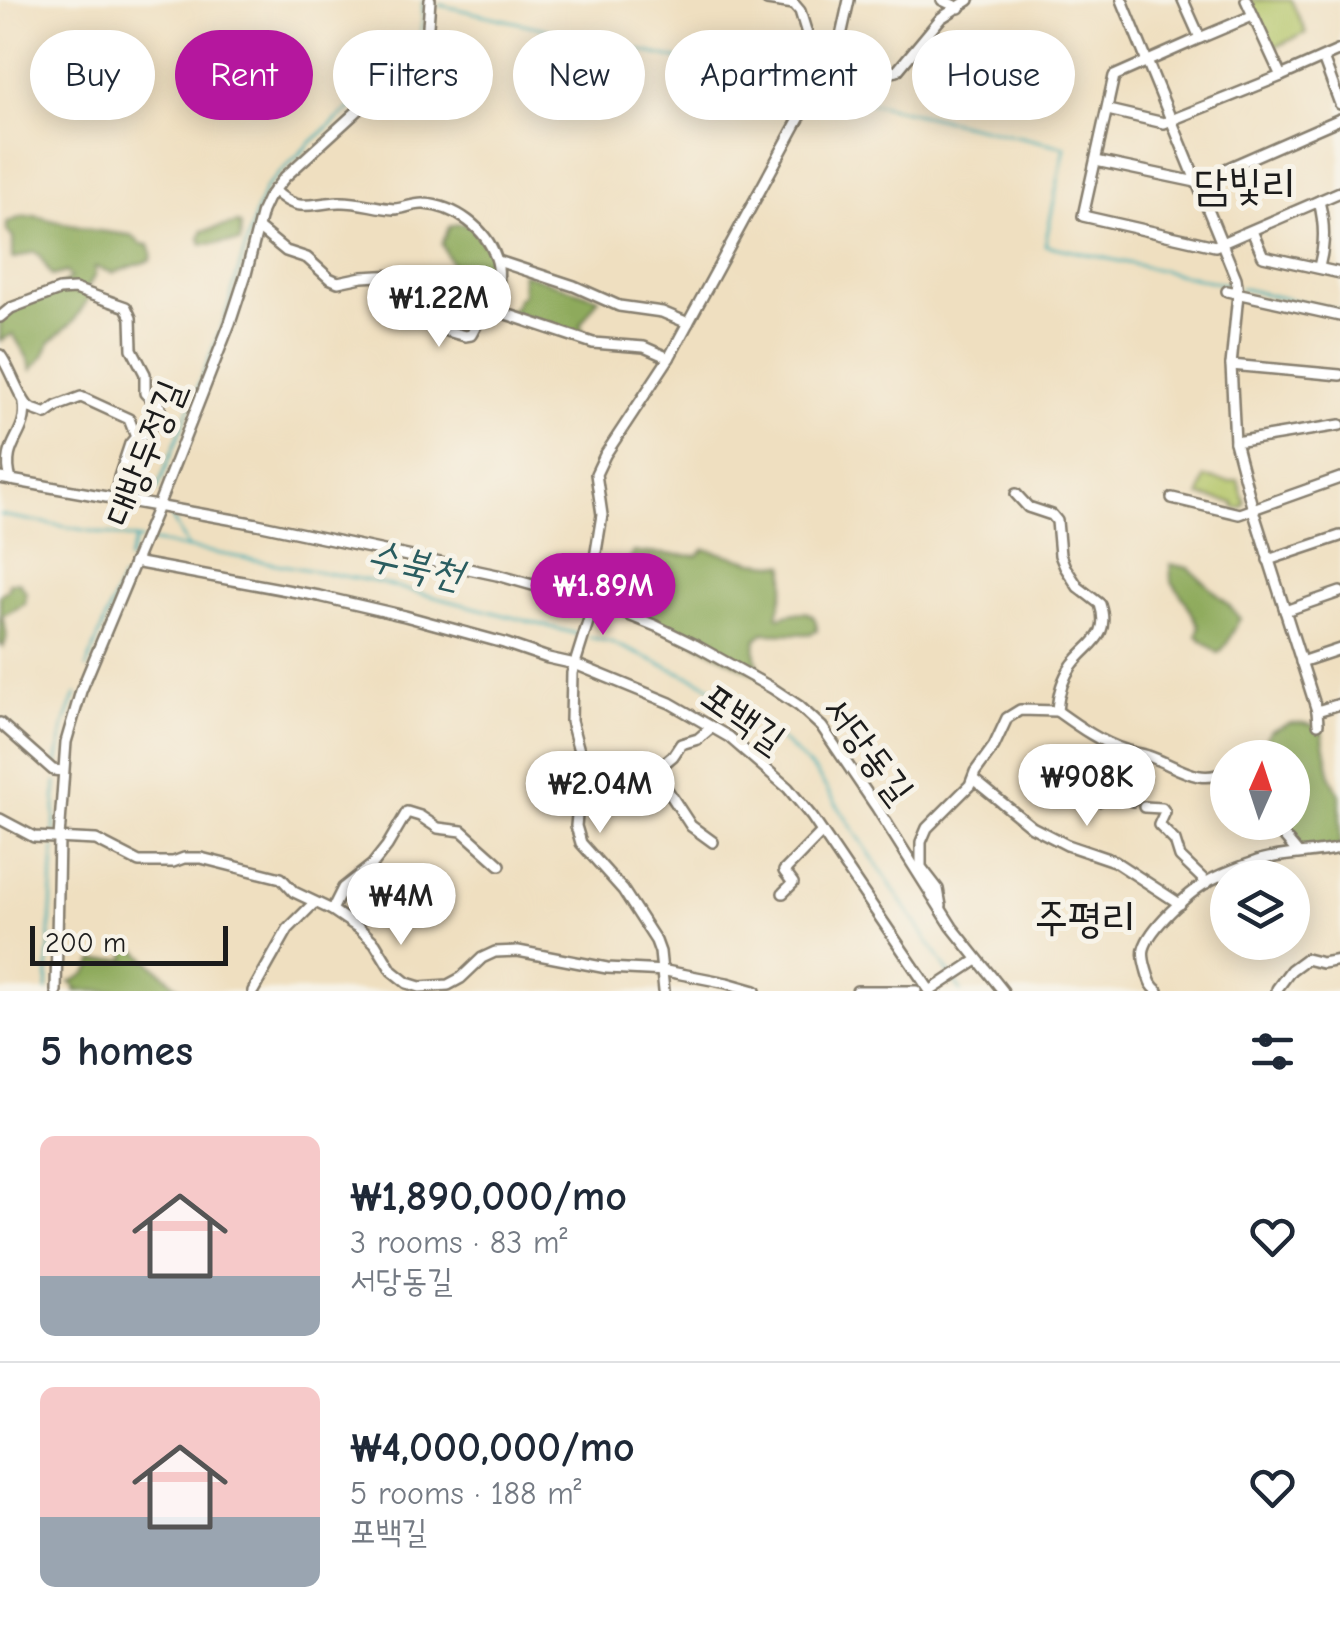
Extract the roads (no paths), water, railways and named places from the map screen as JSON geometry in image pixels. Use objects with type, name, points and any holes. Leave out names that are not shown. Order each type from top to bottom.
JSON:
[{"type":"street","name":"대방두정길","points":[[56,991],[59,838],[66,742],[81,691],[230,324],[262,211],[274,190],[411,62],[427,39],[430,0]]},
{"type":"street","points":[[767,0],[794,4],[806,30]]},
{"type":"street","points":[[842,30],[848,0]]},
{"type":"street","points":[[942,0],[959,8]]},
{"type":"street","points":[[892,72],[940,18],[969,0]]},
{"type":"street","points":[[1122,0],[1236,278],[1231,365],[1235,442],[1318,724]]},
{"type":"street","points":[[1183,0],[1200,38]]},
{"type":"street","points":[[1246,0],[1281,76]]},
{"type":"street","points":[[1252,16],[1114,76],[1084,216],[1214,246],[1340,192]]},
{"type":"street","points":[[1108,110],[1172,122],[1340,50]]},
{"type":"street","points":[[1323,58],[1340,104]]},
{"type":"street","points":[[664,991],[656,941],[623,890],[585,849],[575,818],[582,762],[571,721],[572,673],[596,584],[594,564],[602,515],[596,474],[669,358],[798,120]]},
{"type":"street","points":[[1096,161],[1196,182],[1340,120]]},
{"type":"street","points":[[274,190],[286,202],[307,206],[339,202],[398,209],[419,204],[446,209],[470,222],[498,261],[574,286],[619,306],[662,312],[688,323]]},
{"type":"street","points":[[1318,267],[1325,223],[1319,201]]},
{"type":"street","points":[[258,228],[338,282],[397,275],[418,294],[432,322],[444,331],[471,334],[481,315],[500,312],[593,342],[644,347],[669,358]]},
{"type":"street","points":[[1252,231],[1263,256],[1340,273]]},
{"type":"street","points":[[498,261],[500,312]]},
{"type":"street","points":[[0,317],[11,308],[59,290],[74,289],[126,307],[131,315],[132,349],[145,374],[145,392],[158,401],[161,411],[146,434],[130,444],[114,498]]},
{"type":"street","points":[[1233,292],[1340,316]]},
{"type":"street","points":[[0,355],[16,382],[26,414],[6,458],[5,479]]},
{"type":"street","points":[[1231,365],[1340,375]]},
{"type":"street","points":[[24,402],[30,409],[46,414],[80,397],[130,419],[136,437]]},
{"type":"street","points":[[1235,442],[1340,425]]},
{"type":"street","points":[[1172,498],[1239,514],[1340,478]]},
{"type":"street","name":"서당동길","points":[[5,479],[366,546],[497,575],[656,626],[695,645],[799,706],[822,727],[941,909],[1003,991]]},
{"type":"street","points":[[1016,494],[1028,507],[1052,515],[1057,521],[1065,567],[1078,588],[1100,604],[1103,615],[1099,636],[1066,674],[1057,711]]},
{"type":"street","points":[[1268,560],[1340,536]]},
{"type":"street","name":"포백길","points":[[134,562],[384,611],[548,658],[575,662],[670,703],[729,737],[788,788],[931,990]]},
{"type":"street","points":[[1285,611],[1340,592]]},
{"type":"street","points":[[1301,662],[1340,649]]},
{"type":"street","points":[[1317,711],[1340,704]]},
{"type":"street","points":[[941,909],[938,889],[922,867],[922,842],[927,828],[965,791],[1012,712],[1057,711],[1109,744],[1149,756],[1178,771],[1210,778]]},
{"type":"street","points":[[0,723],[53,770],[64,772]]},
{"type":"street","points":[[712,727],[681,744],[655,772],[691,826],[713,842]]},
{"type":"street","points":[[973,779],[1032,827],[1067,845],[1114,861],[1180,904]]},
{"type":"street","points":[[1098,801],[1110,790],[1132,800]]},
{"type":"street","points":[[1144,808],[1162,808],[1166,812],[1159,825],[1176,842],[1180,856],[1206,883]]},
{"type":"street","points":[[332,910],[343,888],[380,855],[407,812],[438,828],[460,830],[500,864]]},
{"type":"street","points":[[0,819],[34,837],[96,840],[138,862],[201,858],[281,878],[294,892],[332,910],[375,943],[392,971],[420,987],[448,986],[482,958],[506,951],[607,968],[662,970],[755,991]]},
{"type":"street","points":[[783,893],[793,883],[784,870],[822,832]]},
{"type":"street","points":[[1287,840],[1297,852]]},
{"type":"street","points":[[1158,991],[1150,981],[1144,947],[1180,904],[1206,883],[1256,862],[1297,852],[1313,855],[1340,848]]},
{"type":"street","points":[[253,991],[288,929],[314,902]]},
{"type":"street","points":[[1277,989],[1290,970],[1306,959],[1322,963],[1340,960]]},
{"type":"street","points":[[931,990],[976,960]]},
{"type":"street","points":[[857,991],[916,991]]},
{"type":"waterway","points":[[157,490],[224,321],[265,188],[415,47],[422,28],[423,0]]},
{"type":"waterway","points":[[440,5],[665,56]]},
{"type":"waterway","points":[[892,108],[1065,147],[1045,245],[1233,286]]},
{"type":"waterway","points":[[1240,288],[1340,311]]},
{"type":"waterway","points":[[170,514],[188,548]]},
{"type":"waterway","name":"수북천","points":[[0,515],[141,540]]},
{"type":"waterway","points":[[128,560],[136,539]]},
{"type":"waterway","name":"수북천","points":[[149,541],[376,582],[581,635]]},
{"type":"waterway","points":[[86,668],[122,578]]},
{"type":"waterway","name":"수북천","points":[[589,637],[611,642],[706,684],[787,745],[816,773],[961,991]]},
{"type":"waterway","points":[[57,765],[64,725],[76,694]]},
{"type":"waterway","points":[[54,833],[56,782]]},
{"type":"waterway","points":[[47,991],[54,848]]},
{"type":"district","name":"담빛리","points":[[1245,185]]},
{"type":"district","name":"주평리","points":[[1085,918]]}]
